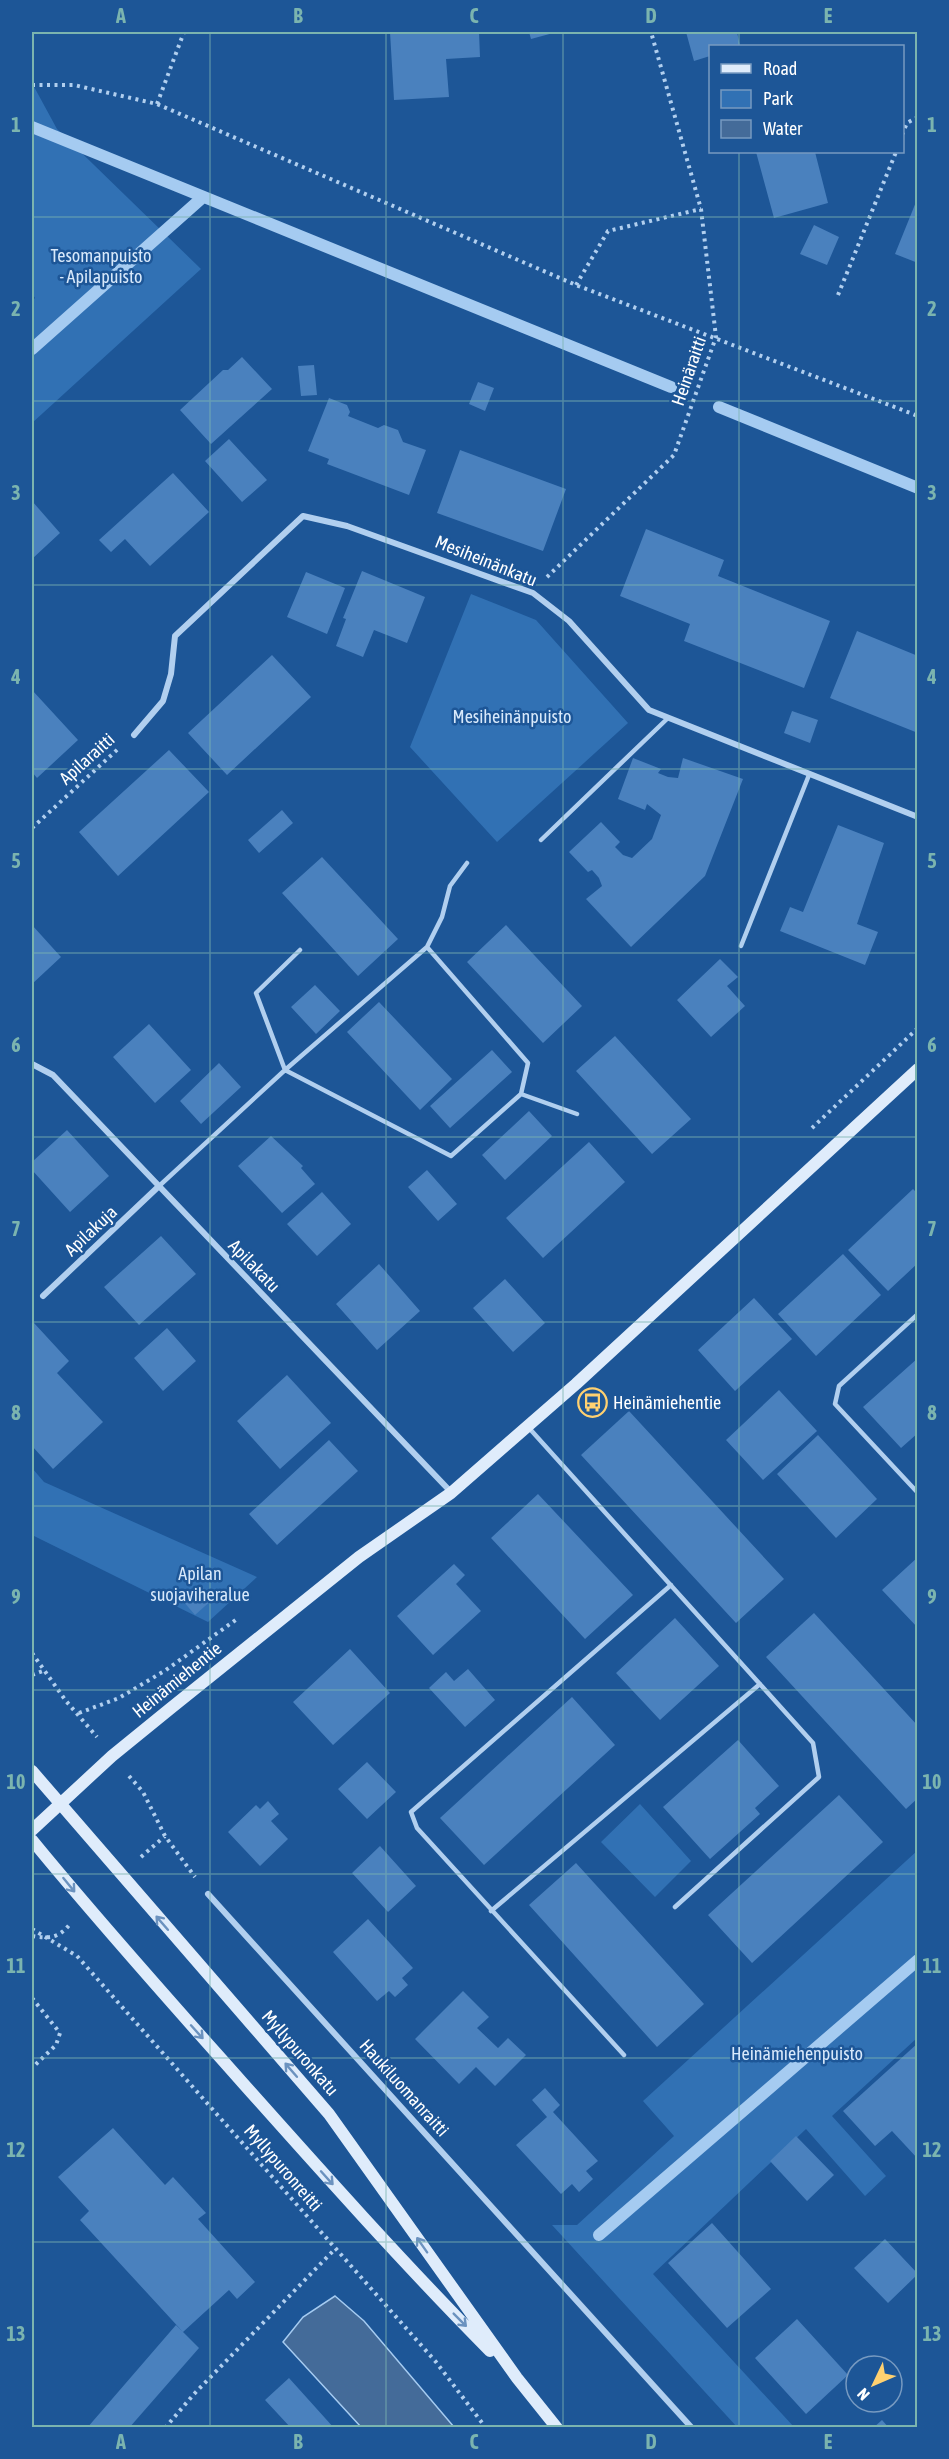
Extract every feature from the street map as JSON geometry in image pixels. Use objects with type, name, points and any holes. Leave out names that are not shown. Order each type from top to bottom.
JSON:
[{"type":"main road","name":"Heinämiehentie","points":[[32,1830],[112,1755],[359,1557],[451,1493],[528,1426],[918,1069]]},
{"type":"main road","name":"Myllypuronkatu","points":[[32,1771],[329,2114],[516,2378],[557,2427]]},
{"type":"main road","name":"Myllypuronkatu","points":[[32,1840],[87,1908],[335,2187],[420,2281],[516,2378]]},
{"type":"street","name":"Mesiheinänkatu","points":[[135,735],[163,701],[171,675],[175,636],[303,516],[340,523],[532,593],[569,621],[649,710],[809,776],[918,817]]},
{"type":"street","name":"Apilakatu","points":[[32,1064],[53,1074],[451,1493]]},
{"type":"street","name":"Apilakuja","points":[[44,1296],[158,1187]]},
{"type":"street","name":"Haukiluomanraitti","points":[[208,1894],[692,2427]]},
{"type":"lane","points":[[541,840],[668,718]]},
{"type":"lane","points":[[741,946],[809,776]]},
{"type":"lane","points":[[158,1187],[285,1070],[428,947],[441,917],[450,886],[467,863]]},
{"type":"lane","points":[[300,950],[256,993],[285,1070],[452,1156],[521,1094],[528,1064],[428,947]]},
{"type":"lane","points":[[521,1094],[577,1114]]},
{"type":"lane","points":[[918,1314],[839,1386],[835,1404],[918,1492]]},
{"type":"lane","points":[[528,1426],[813,1743],[819,1777],[675,1907]]},
{"type":"lane","points":[[624,2055],[417,1828],[411,1812],[671,1585]]},
{"type":"lane","points":[[491,1911],[760,1684]]},
{"type":"path","points":[[157,104],[184,32]]},
{"type":"path","name":"Heinäraitti","points":[[532,593],[568,555],[674,455],[716,337],[701,208],[651,32]]},
{"type":"path","points":[[32,86],[74,85],[157,104],[576,285],[918,416]]},
{"type":"path","points":[[904,132],[907,123],[918,117]]},
{"type":"path","points":[[838,295],[896,153]]},
{"type":"path","points":[[576,285],[608,231],[701,208]]},
{"type":"path","name":"Apilaraitti","points":[[32,828],[135,735]]},
{"type":"path","points":[[805,1134],[918,1028]]},
{"type":"path","points":[[79,1713],[119,1698],[166,1670],[240,1617]]},
{"type":"path","points":[[32,1653],[43,1671],[143,1792],[165,1836],[208,1894]]},
{"type":"path","points":[[32,1675],[43,1671]]},
{"type":"path","points":[[32,1929],[47,1939]]},
{"type":"path","points":[[32,1936],[47,1939]]},
{"type":"path","name":"Myllypuronreitti","points":[[47,1939],[77,1956],[436,2362],[486,2427]]},
{"type":"path","points":[[32,1998],[60,2033],[56,2045],[32,2068]]},
{"type":"path","points":[[165,2427],[335,2249]]},
{"type":"green space","name":"Tesomanpuisto - Apilapuisto","points":[[32,83],[57,129],[201,269],[32,423],[32,301],[35,298],[32,293]]},
{"type":"green space","name":"Mesiheinänpuisto","points":[[471,594],[536,620],[628,723],[497,842],[410,747]]},
{"type":"green space","name":"Apilan suojaviheralue","points":[[32,1468],[44,1482],[257,1577],[208,1622],[32,1535]]},
{"type":"green space","points":[[640,1804],[691,1861],[655,1897],[601,1842]]},
{"type":"green space","name":"Heinämiehenpuisto","points":[[917,1851],[917,2038],[832,2116],[886,2176],[865,2196],[806,2129],[653,2274],[794,2427],[737,2427],[552,2225],[577,2225],[674,2136],[643,2101]]},
{"type":"water","points":[[335,2296],[364,2321],[454,2427],[361,2427],[283,2342],[303,2317]]},
{"type":"building","points":[[390,32],[479,32],[480,57],[446,59],[449,97],[394,100]]},
{"type":"building","points":[[529,32],[557,32],[531,39]]},
{"type":"building","points":[[686,32],[737,32],[740,45],[709,45],[709,56],[694,61]]},
{"type":"building","points":[[756,153],[815,153],[828,203],[774,218]]},
{"type":"building","points":[[918,197],[918,263],[895,254]]},
{"type":"building","points":[[814,225],[839,237],[827,265],[800,254]]},
{"type":"building","points":[[242,357],[272,389],[211,444],[180,410],[223,370],[228,370]]},
{"type":"building","points":[[314,365],[317,395],[301,396],[298,366]]},
{"type":"building","points":[[478,382],[494,388],[485,411],[469,404]]},
{"type":"building","points":[[329,398],[347,405],[350,412],[348,416],[378,428],[384,425],[398,430],[403,442],[426,450],[409,495],[327,464],[329,459],[308,451]]},
{"type":"building","points":[[229,439],[267,480],[242,502],[205,461]]},
{"type":"building","points":[[460,450],[566,489],[543,551],[437,513]]},
{"type":"building","points":[[173,473],[209,512],[150,566],[125,539],[111,552],[99,540]]},
{"type":"building","points":[[32,501],[60,533],[32,559]]},
{"type":"building","points":[[646,529],[724,560],[718,576],[830,621],[804,688],[684,641],[690,624],[620,596]]},
{"type":"building","points":[[362,571],[425,597],[407,643],[374,630],[363,657],[336,646],[346,619],[343,618]]},
{"type":"building","points":[[306,572],[345,588],[327,634],[287,617]]},
{"type":"building","points":[[857,631],[918,656],[918,733],[830,698]]},
{"type":"building","points":[[272,655],[311,697],[227,775],[188,733]]},
{"type":"building","points":[[32,690],[78,740],[37,778],[32,772]]},
{"type":"building","points":[[792,711],[818,720],[810,743],[784,733]]},
{"type":"building","points":[[169,750],[209,792],[118,876],[79,832]]},
{"type":"building","points":[[633,758],[661,769],[658,773],[668,777],[678,778],[683,758],[743,779],[705,876],[631,947],[586,899],[602,886],[592,870],[588,872],[569,852],[601,822],[620,842],[615,847],[623,855],[632,858],[652,839],[661,815],[647,804],[645,810],[618,799]]},
{"type":"building","points":[[282,810],[293,823],[259,853],[248,840]]},
{"type":"building","points":[[838,825],[884,843],[857,924],[878,932],[865,965],[780,931],[790,907],[803,912]]},
{"type":"building","points":[[322,857],[398,939],[358,976],[282,893]]},
{"type":"building","points":[[32,925],[61,957],[32,984]]},
{"type":"building","points":[[506,925],[582,1006],[543,1043],[467,962]]},
{"type":"building","points":[[720,959],[738,977],[727,986],[745,1006],[711,1037],[677,1000]]},
{"type":"building","points":[[315,985],[340,1011],[316,1034],[291,1007]]},
{"type":"building","points":[[379,1002],[452,1079],[420,1110],[347,1032]]},
{"type":"building","points":[[149,1024],[191,1070],[155,1103],[113,1057]]},
{"type":"building","points":[[615,1036],[691,1119],[652,1154],[576,1071]]},
{"type":"building","points":[[492,1050],[512,1072],[450,1128],[430,1106]]},
{"type":"building","points":[[219,1063],[241,1087],[201,1124],[180,1101]]},
{"type":"building","points":[[529,1111],[552,1136],[505,1180],[482,1155]]},
{"type":"building","points":[[67,1130],[109,1176],[70,1212],[32,1170],[32,1162]]},
{"type":"building","points":[[271,1136],[303,1166],[301,1168],[315,1184],[282,1213],[238,1166]]},
{"type":"building","points":[[589,1142],[625,1182],[543,1258],[506,1218]]},
{"type":"building","points":[[427,1170],[457,1204],[438,1221],[408,1187]]},
{"type":"building","points":[[913,1189],[918,1194],[918,1263],[888,1291],[848,1250]]},
{"type":"building","points":[[322,1192],[351,1224],[317,1256],[287,1224]]},
{"type":"building","points":[[161,1236],[196,1274],[139,1325],[104,1287]]},
{"type":"building","points":[[843,1254],[881,1295],[816,1356],[778,1314]]},
{"type":"building","points":[[379,1264],[420,1311],[377,1350],[336,1304]]},
{"type":"building","points":[[505,1279],[545,1323],[513,1352],[473,1308]]},
{"type":"building","points":[[754,1298],[792,1339],[735,1391],[698,1350]]},
{"type":"building","points":[[34,1323],[69,1361],[57,1373],[103,1422],[53,1469],[32,1446],[32,1326]]},
{"type":"building","points":[[167,1328],[196,1361],[163,1391],[134,1358]]},
{"type":"building","points":[[918,1358],[918,1433],[901,1448],[863,1407]]},
{"type":"building","points":[[287,1375],[331,1423],[280,1469],[237,1421]]},
{"type":"building","points":[[779,1390],[817,1431],[763,1480],[726,1440]]},
{"type":"building","points":[[629,1411],[784,1579],[736,1623],[581,1455]]},
{"type":"building","points":[[818,1435],[877,1499],[836,1538],[777,1474]]},
{"type":"building","points":[[329,1440],[358,1471],[277,1545],[249,1514]]},
{"type":"building","points":[[538,1494],[633,1595],[585,1639],[491,1538]]},
{"type":"building","points":[[918,1557],[918,1628],[882,1590]]},
{"type":"building","points":[[454,1564],[465,1575],[456,1584],[481,1611],[433,1655],[397,1616]]},
{"type":"building","points":[[201,1585],[213,1599],[195,1615],[183,1601]]},
{"type":"building","points":[[814,1613],[918,1726],[918,1798],[906,1809],[766,1657]]},
{"type":"building","points":[[675,1618],[719,1666],[660,1720],[616,1673]]},
{"type":"building","points":[[350,1649],[390,1693],[333,1745],[293,1702]]},
{"type":"building","points":[[468,1669],[495,1700],[465,1727],[429,1688],[446,1672],[454,1681]]},
{"type":"building","points":[[572,1697],[615,1745],[484,1865],[440,1818]]},
{"type":"building","points":[[738,1740],[779,1786],[755,1808],[760,1814],[710,1859],[663,1807]]},
{"type":"building","points":[[367,1762],[396,1792],[367,1819],[338,1789]]},
{"type":"building","points":[[839,1795],[883,1842],[752,1963],[708,1915]]},
{"type":"building","points":[[268,1801],[279,1814],[271,1821],[288,1839],[260,1866],[228,1832],[256,1805],[260,1809]]},
{"type":"building","points":[[380,1846],[416,1886],[388,1912],[352,1873]]},
{"type":"building","points":[[576,1863],[704,2004],[657,2047],[529,1905]]},
{"type":"building","points":[[368,1919],[413,1968],[402,1978],[408,1985],[395,1997],[389,1991],[377,2001],[333,1952]]},
{"type":"building","points":[[463,1991],[489,2017],[477,2028],[498,2048],[508,2038],[526,2055],[495,2086],[476,2067],[459,2084],[415,2039]]},
{"type":"building","points":[[918,2043],[918,2159],[892,2131],[875,2146],[843,2111]]},
{"type":"building","points":[[545,2088],[560,2105],[553,2112],[598,2161],[586,2171],[593,2179],[579,2192],[572,2184],[561,2194],[516,2145],[547,2117],[532,2100]]},
{"type":"building","points":[[113,2128],[165,2185],[173,2177],[206,2213],[198,2219],[255,2282],[237,2299],[229,2290],[183,2332],[80,2220],[89,2211],[58,2177]]},
{"type":"building","points":[[796,2136],[834,2175],[807,2201],[770,2161]]},
{"type":"building","points":[[712,2223],[771,2289],[727,2328],[668,2263]]},
{"type":"building","points":[[885,2239],[918,2274],[888,2303],[854,2268]]},
{"type":"building","points":[[797,2319],[844,2371],[844,2379],[806,2414],[755,2358]]},
{"type":"building","points":[[176,2325],[199,2348],[129,2428],[87,2428]]},
{"type":"building","points":[[289,2378],[334,2428],[291,2428],[265,2400]]},
{"type":"building","points":[[882,2420],[889,2428],[873,2428]]},
{"type":"waterway","points":[[32,127],[671,387]]},
{"type":"waterway","points":[[32,349],[203,197]]},
{"type":"waterway","points":[[719,407],[918,488]]},
{"type":"waterway","points":[[599,2235],[918,1960]]},
{"type":"place","name":"Heinämiehentie","points":[[592,1403]]}]
